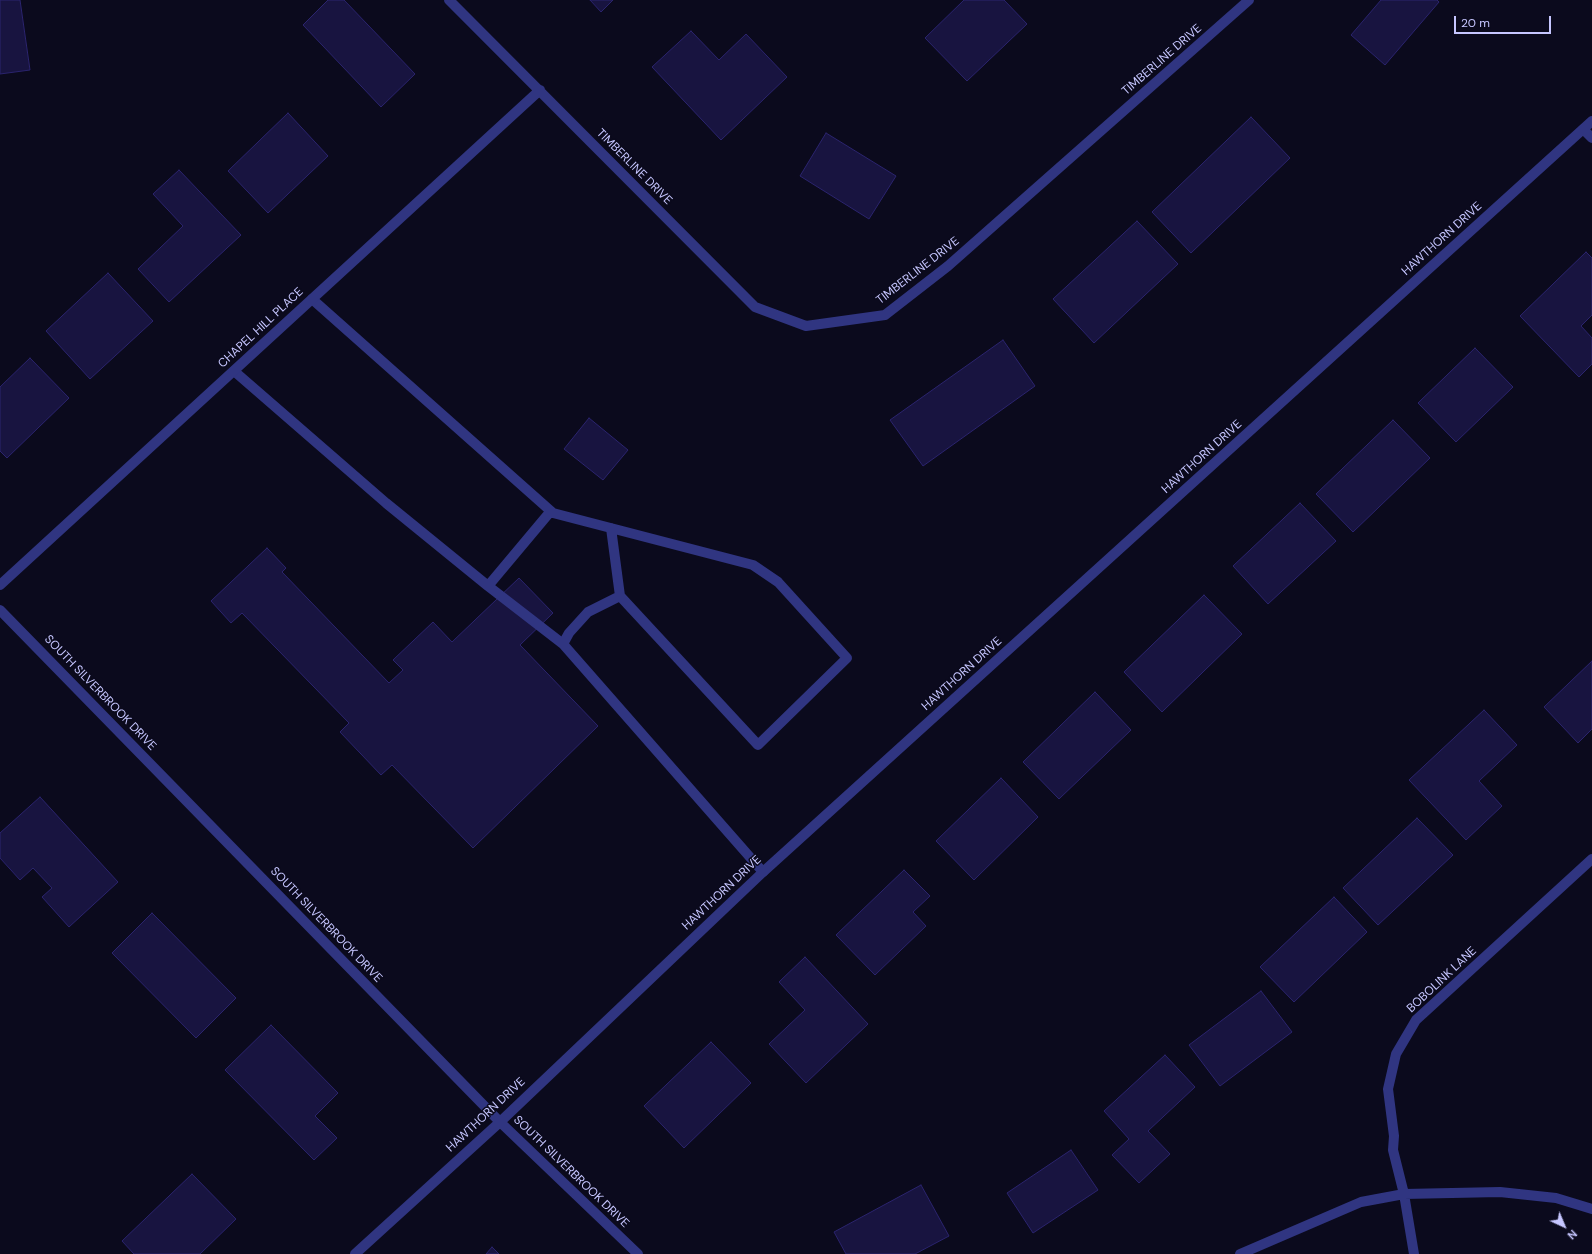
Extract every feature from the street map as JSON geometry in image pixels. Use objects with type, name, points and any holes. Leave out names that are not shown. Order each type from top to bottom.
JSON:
[{"type":"street","name":"TIMBERLINE DRIVE","points":[[449,0],[755,307],[806,326],[885,315],[948,266],[1249,0]]},
{"type":"street","name":"CHAPEL HILL PLACE","points":[[0,586],[540,90]]},
{"type":"street","name":"HAWTHORN DRIVE","points":[[355,1254],[500,1122],[763,872],[1592,121]]},
{"type":"street","points":[[1583,129],[1592,138]]},
{"type":"street","points":[[312,299],[553,513],[611,528],[753,565],[778,582],[847,658],[758,745],[620,596],[611,528]]},
{"type":"street","points":[[234,370],[386,503],[488,586],[563,644],[763,872]]},
{"type":"street","points":[[488,586],[550,512],[553,513]]},
{"type":"street","points":[[563,644],[569,633],[588,612],[620,596]]},
{"type":"street","name":"SOUTH SILVERBROOK DRIVE","points":[[0,610],[500,1122],[638,1254]]},
{"type":"street","name":"BOBOLINK LANE","points":[[1414,1254],[1404,1194],[1393,1150],[1394,1136],[1388,1089],[1396,1054],[1416,1020],[1592,859]]},
{"type":"street","points":[[1240,1254],[1361,1202],[1404,1194],[1500,1192],[1556,1198],[1592,1209]]},
{"type":"building","points":[[0,0],[20,0],[30,70],[0,74]]},
{"type":"building","points":[[328,0],[344,0],[415,74],[381,107],[303,25]]},
{"type":"building","points":[[590,0],[613,0],[601,12]]},
{"type":"building","points":[[964,0],[1004,0],[1027,24],[967,81],[925,38]]},
{"type":"building","points":[[1381,0],[1437,0],[1439,2],[1385,65],[1351,35]]},
{"type":"building","points":[[691,31],[719,60],[746,34],[787,77],[721,140],[652,67]]},
{"type":"building","points":[[288,113],[328,156],[268,213],[228,171]]},
{"type":"building","points":[[1251,117],[1290,158],[1191,253],[1152,212]]},
{"type":"building","points":[[826,133],[896,176],[869,219],[800,176]]},
{"type":"building","points":[[179,170],[241,235],[169,302],[138,269],[183,226],[153,194]]},
{"type":"building","points":[[1137,221],[1178,264],[1094,343],[1053,299]]},
{"type":"building","points":[[1586,252],[1592,258],[1592,315],[1581,326],[1592,338],[1592,364],[1579,377],[1520,316]]},
{"type":"building","points":[[108,273],[153,321],[90,379],[46,331]]},
{"type":"building","points":[[1003,340],[1035,386],[923,466],[890,420]]},
{"type":"building","points":[[1475,348],[1513,387],[1456,442],[1418,403]]},
{"type":"building","points":[[30,358],[69,398],[7,458],[0,451],[0,387]]},
{"type":"building","points":[[589,418],[628,450],[603,480],[564,449]]},
{"type":"building","points":[[1393,420],[1430,458],[1353,532],[1316,494]]},
{"type":"building","points":[[1300,503],[1336,541],[1268,604],[1233,566]]},
{"type":"building","points":[[267,548],[286,568],[282,572],[389,683],[403,670],[393,660],[433,622],[452,642],[519,578],[553,613],[520,645],[598,726],[473,848],[392,765],[381,775],[340,732],[349,723],[242,613],[231,623],[211,601]]},
{"type":"building","points":[[1204,595],[1242,634],[1162,712],[1124,672]]},
{"type":"building","points":[[1592,661],[1592,729],[1578,743],[1544,707]]},
{"type":"building","points":[[1095,692],[1131,730],[1059,799],[1023,762]]},
{"type":"building","points":[[1484,710],[1517,745],[1479,781],[1502,806],[1466,840],[1409,780]]},
{"type":"building","points":[[1001,778],[1038,817],[974,880],[936,841]]},
{"type":"building","points":[[40,797],[118,882],[69,927],[42,897],[52,888],[33,868],[20,880],[0,858],[0,833]]},
{"type":"building","points":[[1417,818],[1453,855],[1378,925],[1343,888]]},
{"type":"building","points":[[904,870],[930,896],[913,912],[926,926],[875,975],[836,935]]},
{"type":"building","points":[[1334,897],[1367,932],[1294,1002],[1260,967]]},
{"type":"building","points":[[152,913],[236,998],[196,1038],[112,953]]},
{"type":"building","points":[[805,957],[868,1024],[806,1083],[769,1044],[805,1010],[779,982]]},
{"type":"building","points":[[1261,991],[1292,1032],[1220,1086],[1189,1045]]},
{"type":"building","points":[[271,1025],[338,1093],[315,1116],[337,1138],[314,1160],[225,1070]]},
{"type":"building","points":[[711,1042],[751,1083],[684,1148],[644,1106]]},
{"type":"building","points":[[1165,1055],[1195,1087],[1148,1131],[1170,1154],[1139,1183],[1112,1155],[1129,1139],[1104,1111]]},
{"type":"building","points":[[1071,1150],[1098,1190],[1033,1233],[1007,1193]]},
{"type":"building","points":[[192,1174],[236,1219],[200,1254],[134,1254],[122,1241]]},
{"type":"building","points":[[921,1185],[949,1236],[915,1254],[846,1254],[834,1232]]},
{"type":"building","points":[[492,1247],[499,1254],[486,1254]]}]
